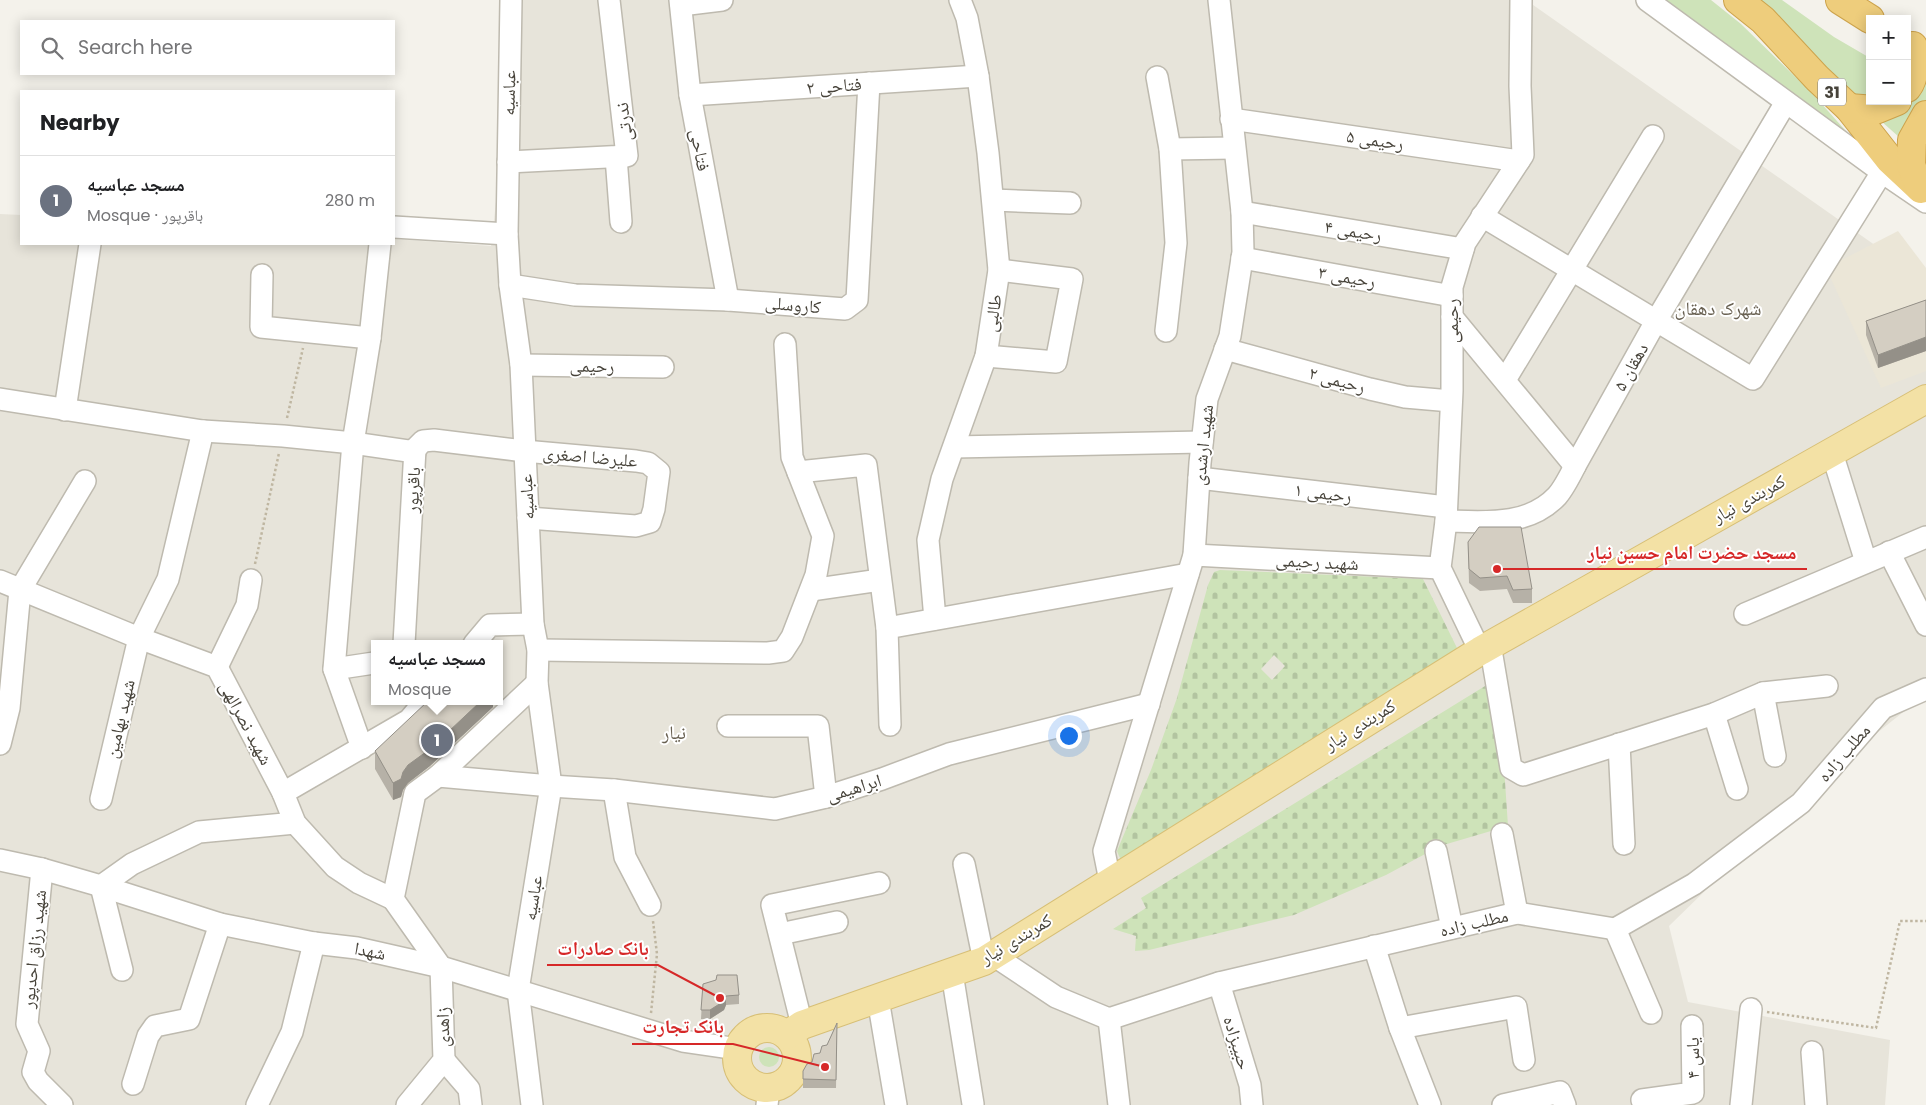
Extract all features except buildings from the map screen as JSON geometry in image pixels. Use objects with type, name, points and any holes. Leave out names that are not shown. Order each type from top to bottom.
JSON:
[{"type":"highway","name":"31","points":[[1738,0],[1763,20],[1817,78],[1849,108],[1890,160],[1924,195]]},
{"type":"highway","points":[[1840,0],[1866,16]]},
{"type":"highway","points":[[1911,80],[1915,64],[1915,48]]},
{"type":"highway","points":[[1849,108],[1875,110],[1887,105]]},
{"type":"highway","points":[[1924,195],[1911,165],[1912,140],[1926,115]]},
{"type":"main road","name":"کمربندی نیار","points":[[795,1030],[988,958],[1485,648],[1926,399]]},
{"type":"main road","points":[[759,1028],[795,1030],[797,1063],[794,1072],[768,1097],[759,1087],[743,1077],[738,1068],[736,1058],[738,1049],[746,1036],[759,1028]]},
{"type":"street","name":"عباسیه","points":[[511,0],[506,234],[510,285],[521,365],[533,624],[538,650],[537,683],[551,786],[518,990],[532,1105]]},
{"type":"street","name":"ندرتی","points":[[508,162],[626,157],[609,0]]},
{"type":"street","points":[[681,3],[722,0]]},
{"type":"street","name":"طالبی","points":[[935,619],[928,540],[942,479],[986,356],[999,270],[993,200],[978,76],[967,18],[960,0]]},
{"type":"street","name":"شهید ارشدی","points":[[1110,881],[1104,851],[1191,565],[1207,399],[1230,336],[1242,258],[1242,212],[1219,0]]},
{"type":"street","name":"رحیمی","points":[[1440,568],[1446,514],[1452,401],[1452,286],[1465,242],[1523,155],[1520,86],[1522,0]]},
{"type":"street","points":[[1647,0],[1882,172],[1924,195]]},
{"type":"street","name":"فتاحی","points":[[681,3],[690,95],[728,300]]},
{"type":"street","name":"فتاحی ۲","points":[[690,95],[978,76]]},
{"type":"street","points":[[1157,76],[1170,149],[1176,243],[1166,331]]},
{"type":"street","name":"کاروسلی","points":[[510,285],[575,295],[728,300],[846,309],[857,300],[869,83]]},
{"type":"street","name":"دهقان ۵","points":[[1446,514],[1490,523],[1522,518],[1541,510],[1558,495],[1656,321],[1786,102]]},
{"type":"street","name":"رحیمی ۵","points":[[1231,119],[1519,162]]},
{"type":"street","points":[[1505,380],[1653,136]]},
{"type":"street","points":[[1170,149],[1234,148]]},
{"type":"street","points":[[616,157],[621,222]]},
{"type":"street","points":[[1482,216],[1753,379],[1882,172]]},
{"type":"street","points":[[993,200],[1070,203]]},
{"type":"street","name":"رحیمی ۴","points":[[1242,212],[1463,249]]},
{"type":"street","points":[[395,227],[506,234]]},
{"type":"street","points":[[65,410],[90,245]]},
{"type":"street","points":[[362,748],[334,669],[353,443],[370,338],[380,245]]},
{"type":"street","name":"رحیمی ۳","points":[[1242,258],[1452,296]]},
{"type":"street","points":[[986,356],[1056,362],[1072,279],[999,270]]},
{"type":"street","points":[[262,275],[261,326],[370,338]]},
{"type":"street","points":[[1452,317],[1575,466]]},
{"type":"street","points":[[538,650],[768,654],[782,651],[792,638],[811,590],[816,575],[823,536],[792,458],[785,344]]},
{"type":"street","name":"رحیمی ۲","points":[[1225,349],[1370,389],[1405,397],[1452,401]]},
{"type":"street","name":"رحیمی","points":[[521,365],[663,367]]},
{"type":"street","points":[[0,399],[203,431],[283,436],[415,452]]},
{"type":"street","name":"شهید بهامین","points":[[102,799],[139,638],[168,579],[203,431]]},
{"type":"street","name":"باقرپور","points":[[404,640],[415,448],[423,441],[434,440],[524,451]]},
{"type":"street","points":[[954,447],[1202,442]]},
{"type":"street","name":"علیرضا اصغری","points":[[524,451],[636,461],[648,463],[659,472],[654,509],[650,522],[636,526],[528,518]]},
{"type":"street","points":[[1832,453],[1866,562]]},
{"type":"street","points":[[798,472],[866,465],[887,628],[890,725]]},
{"type":"street","name":"رحیمی ۱","points":[[1199,478],[1446,514]]},
{"type":"street","points":[[0,744],[9,708],[20,590],[85,481]]},
{"type":"street","points":[[1745,614],[1926,537]]},
{"type":"street","points":[[1890,552],[1926,625]]},
{"type":"street","name":"شهید رحیمی","points":[[887,628],[1191,565],[1440,568]]},
{"type":"street","points":[[1440,568],[1485,648],[1511,768],[1523,775],[1714,714],[1763,694],[1826,686]]},
{"type":"street","points":[[217,667],[247,605],[251,580]]},
{"type":"street","points":[[811,590],[880,580]]},
{"type":"street","name":"شهید نصرالهی","points":[[0,581],[139,638],[217,667],[283,793],[295,824],[335,867],[359,883],[393,899]]},
{"type":"street","points":[[477,640],[490,625],[533,624]]},
{"type":"street","points":[[334,669],[371,663]]},
{"type":"street","points":[[442,967],[393,899],[416,793],[438,776],[537,683]]},
{"type":"street","name":"مطلب زاده","points":[[1109,1019],[1219,983],[1517,913],[1615,929],[1694,884],[1801,803],[1883,708],[1926,689]]},
{"type":"street","points":[[1763,694],[1775,756]]},
{"type":"street","name":"ابراهیمی","points":[[438,776],[614,790],[775,809],[826,797],[949,754],[1149,704]]},
{"type":"street","points":[[283,793],[409,720],[422,705]]},
{"type":"street","points":[[1714,714],[1737,789]]},
{"type":"street","points":[[728,726],[818,726],[826,797]]},
{"type":"street","points":[[1619,744],[1624,844]]},
{"type":"street","points":[[614,790],[625,857],[650,905]]},
{"type":"street","points":[[122,970],[101,886],[132,864],[199,832],[295,824]]},
{"type":"street","points":[[1502,834],[1517,913]]},
{"type":"street","points":[[1436,851],[1452,928]]},
{"type":"street","name":"شهدا","points":[[0,860],[42,869],[101,886],[220,924],[314,943],[357,948],[442,967],[650,1032],[683,1041],[738,1049]]},
{"type":"street","points":[[964,864],[988,958],[1056,997],[1109,1019],[1119,1105]]},
{"type":"street","name":"شهید رزاق احدپور","points":[[42,869],[27,1024],[38,1051],[33,1072],[38,1081],[62,1105]]},
{"type":"street","points":[[795,1030],[780,934],[772,905],[879,883]]},
{"type":"street","points":[[780,934],[837,922]]},
{"type":"street","points":[[133,1084],[148,1036],[155,1026],[189,1019],[220,924]]},
{"type":"street","points":[[1615,929],[1651,1013]]},
{"type":"street","points":[[257,1105],[292,1032],[314,943]]},
{"type":"street","points":[[1374,946],[1400,1028],[1430,1105]]},
{"type":"street","name":"زاهدی","points":[[407,1105],[444,1060],[442,967]]},
{"type":"street","points":[[952,972],[973,1104]]},
{"type":"street","name":"حبیبزاده","points":[[1219,983],[1250,1085],[1252,1105]]},
{"type":"street","points":[[878,998],[896,1105]]},
{"type":"street","points":[[1400,1028],[1516,1007],[1524,1060]]},
{"type":"street","points":[[1741,1105],[1751,1009]]},
{"type":"street","name":"یاس ۴","points":[[1644,1105],[1642,1100],[1693,1092],[1692,1026]]},
{"type":"street","points":[[1812,1052],[1816,1105]]},
{"type":"street","points":[[444,1060],[469,1089],[471,1105]]},
{"type":"street","points":[[1503,1105],[1560,1092],[1565,1105]]},
{"type":"path","points":[[251,580],[307,332]]},
{"type":"path","points":[[650,905],[657,954],[650,1032]]},
{"type":"path","points":[[1751,1009],[1876,1028],[1900,921],[1926,921]]},
{"type":"shaded area","points":[[519,0],[1526,0],[1926,281],[1926,694],[1824,775],[1669,926],[1688,1002],[1890,1040],[1885,1105],[0,1105],[0,214],[20,215],[20,245],[395,245],[395,239],[491,246]]},
{"type":"shaded area","points":[[1898,231],[1926,268],[1926,371],[1881,388],[1826,268]]},
{"type":"green space","points":[[1662,0],[1711,0],[1741,24],[1812,93],[1861,148]]},
{"type":"green space","points":[[1753,0],[1782,0],[1834,37],[1866,56],[1866,99],[1857,102],[1781,24]]},
{"type":"green space","points":[[1926,75],[1926,110],[1899,137],[1881,121],[1904,112],[1918,95]]},
{"type":"green space","points":[[1220,570],[1423,579],[1458,650],[1122,861],[1117,851],[1151,770],[1177,698],[1208,585],[1214,572]],"holes":[[[1274,655],[1285,666],[1272,680],[1261,669]]]},
{"type":"green space","points":[[1498,678],[1508,826],[1440,846],[1386,875],[1294,915],[1149,950],[1135,951],[1136,936],[1113,929],[1146,908],[1141,898]]},
{"type":"green space","points":[[769,1047],[776,1050],[779,1057],[776,1064],[769,1067],[762,1064],[759,1057],[762,1050]]},
{"type":"place","name":"مسجد حضرت امام حسین نیار","points":[[1497,569]]},
{"type":"place","name":"مسجد عباسیه","points":[[437,740]]},
{"type":"place","name":"بانک صادرات","points":[[720,998]]},
{"type":"place","name":"بانک تجارت","points":[[825,1067]]},
{"type":"district","name":"شهرک دهقان","points":[[1718,308]]},
{"type":"district","name":"نیار","points":[[674,732]]}]
